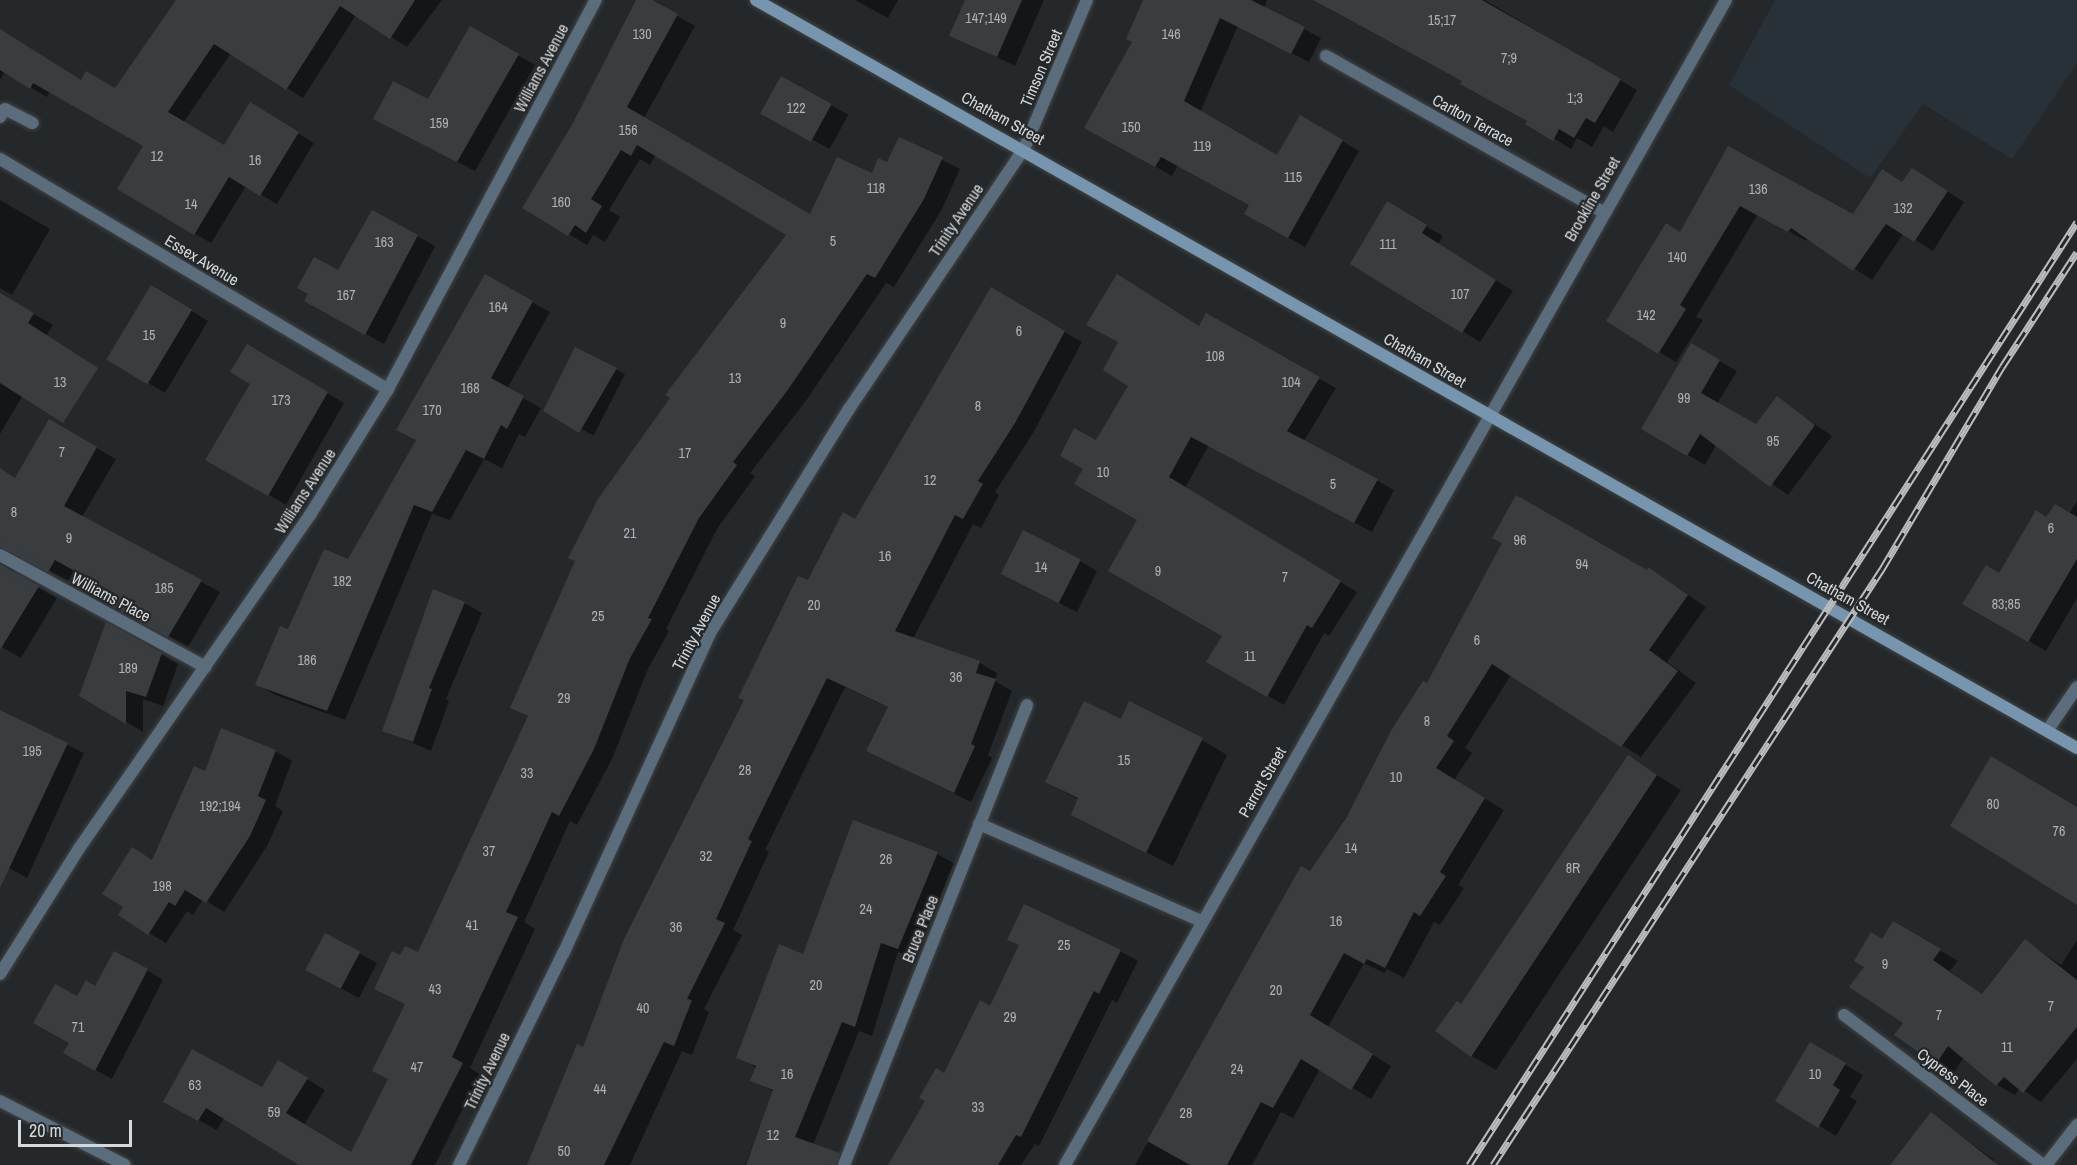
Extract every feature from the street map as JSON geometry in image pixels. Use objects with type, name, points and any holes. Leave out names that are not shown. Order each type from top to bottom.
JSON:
[{"type":"main road","name":"Chatham Street","points":[[756,0],[1024,149],[1490,417],[1945,670],[2077,748]]},
{"type":"street","name":"Williams Avenue","points":[[0,974],[78,850],[310,515],[388,389],[596,0]]},
{"type":"street","name":"Timson Street","points":[[1024,149],[1087,0]]},
{"type":"street","name":"Brookline Street","points":[[1490,417],[1603,212],[1726,0]]},
{"type":"street","name":"Carlton Terrace","points":[[1326,56],[1603,212]]},
{"type":"street","points":[[0,117],[5,109],[33,123]]},
{"type":"street","name":"Trinity Avenue","points":[[459,1165],[564,952],[710,633],[849,409],[1024,149]]},
{"type":"street","name":"Essex Avenue","points":[[0,159],[388,389]]},
{"type":"street","name":"Parrott Street","points":[[1065,1165],[1201,921],[1490,417]]},
{"type":"street","name":"Williams Place","points":[[0,555],[205,667]]},
{"type":"street","points":[[2047,731],[2077,687]]},
{"type":"street","name":"Bruce Place","points":[[844,1165],[1027,705]]},
{"type":"street","points":[[979,824],[1201,921]]},
{"type":"street","name":"Cypress Place","points":[[1844,1015],[2044,1165]]},
{"type":"street","points":[[0,1101],[125,1165]]},
{"type":"street","points":[[2044,1165],[2075,1132]]},
{"type":"shaded area","points":[[1775,0],[2077,0],[2077,63],[2012,159],[1923,104],[1870,178],[1729,85]]},
{"type":"building","points":[[176,0],[415,0],[390,39],[340,6],[286,90],[214,44],[168,112],[224,145],[250,102],[299,132],[260,196],[229,177],[194,235],[117,189],[143,146],[33,83],[30,89],[0,70],[0,29],[81,80],[86,71],[115,88]]},
{"type":"building","points":[[636,0],[652,0],[678,14],[627,107],[810,214],[837,157],[872,173],[878,158],[887,162],[899,137],[943,157],[924,199],[875,278],[867,274],[787,391],[733,462],[737,465],[699,518],[648,618],[652,619],[630,658],[594,749],[559,816],[552,812],[506,912],[518,917],[452,1057],[463,1063],[411,1165],[299,1165],[206,1108],[198,1121],[163,1102],[192,1049],[262,1087],[278,1060],[308,1078],[286,1113],[351,1152],[388,1079],[372,1071],[405,1004],[374,989],[392,951],[400,955],[405,946],[418,952],[528,716],[510,708],[575,561],[568,558],[598,499],[670,398],[665,395],[786,235],[637,145],[631,156],[621,150],[591,199],[602,206],[586,233],[575,225],[568,236],[522,208],[573,123]]},
{"type":"building","points":[[965,0],[1022,0],[997,57],[949,36]]},
{"type":"building","points":[[1143,0],[1251,0],[1305,27],[1291,54],[1220,18],[1184,101],[1277,155],[1300,115],[1343,140],[1288,238],[1244,214],[1249,205],[1161,157],[1155,167],[1084,128],[1132,42],[1126,39]]},
{"type":"building","points":[[1313,0],[1482,0],[1621,79],[1595,123],[1586,118],[1574,138],[1559,129],[1553,141],[1525,124],[1527,121],[1460,84],[1462,81]]},
{"type":"building","points":[[470,26],[519,54],[457,162],[373,119],[393,81],[428,99]]},
{"type":"building","points":[[781,76],[832,104],[811,142],[760,114]]},
{"type":"building","points":[[1728,146],[1853,214],[1882,169],[1902,182],[1912,168],[1948,191],[1914,242],[1886,224],[1853,271],[1791,228],[1788,232],[1740,206],[1680,305],[1686,309],[1658,354],[1606,321],[1666,223],[1680,232]]},
{"type":"building","points":[[1387,201],[1427,225],[1422,233],[1496,280],[1462,333],[1350,264]]},
{"type":"building","points":[[372,210],[418,235],[365,335],[304,301],[308,294],[297,288],[314,257],[338,270]]},
{"type":"building","points":[[485,274],[533,301],[491,378],[524,396],[507,429],[501,425],[484,459],[466,450],[432,512],[414,505],[327,711],[255,685],[280,626],[288,629],[324,549],[348,559],[416,440],[396,430]]},
{"type":"building","points":[[1117,274],[1199,326],[1206,313],[1320,377],[1287,431],[1378,479],[1354,523],[1191,437],[1169,477],[1341,581],[1312,628],[1307,625],[1267,697],[1206,662],[1222,636],[1108,571],[1137,520],[1074,484],[1083,469],[1060,456],[1074,428],[1096,440],[1128,386],[1103,370],[1118,342],[1086,325]]},
{"type":"building","points":[[151,285],[192,310],[147,384],[106,360]]},
{"type":"building","points":[[991,287],[1065,331],[1015,423],[978,481],[983,484],[963,519],[955,515],[895,631],[980,661],[976,673],[996,679],[971,744],[975,746],[954,793],[866,751],[888,707],[827,678],[748,839],[752,841],[716,919],[725,923],[687,999],[692,1000],[674,1046],[664,1042],[604,1165],[527,1165],[577,1044],[583,1047],[624,939],[744,700],[738,698],[798,576],[808,580],[843,512],[855,519]]},
{"type":"building","points":[[0,293],[34,313],[28,323],[98,368],[63,423],[0,383]]},
{"type":"building","points":[[1691,343],[1720,360],[1701,393],[1756,424],[1777,396],[1815,425],[1770,487],[1700,434],[1687,456],[1641,429]]},
{"type":"building","points":[[247,344],[328,392],[268,496],[205,460],[250,384],[230,372]]},
{"type":"building","points":[[575,347],[617,368],[579,433],[543,411]]},
{"type":"building","points":[[49,419],[97,447],[64,506],[202,580],[168,637],[111,606],[116,594],[55,560],[48,572],[0,547],[0,468],[15,478]]},
{"type":"building","points":[[1516,495],[1647,570],[1648,567],[1688,595],[1649,650],[1678,671],[1621,747],[1492,664],[1447,736],[1454,741],[1436,768],[1485,798],[1440,872],[1446,876],[1420,916],[1414,912],[1385,968],[1367,959],[1364,964],[1344,953],[1310,1015],[1373,1054],[1351,1090],[1301,1059],[1273,1108],[1261,1102],[1227,1165],[1190,1165],[1147,1141],[1301,866],[1310,871],[1346,818],[1392,729],[1423,681],[1427,683],[1502,543],[1492,538]]},
{"type":"building","points":[[2055,504],[2077,517],[2077,559],[2028,642],[1962,604],[1986,565],[1999,573],[2036,510],[2046,517]]},
{"type":"building","points":[[1023,530],[1081,560],[1059,603],[1001,574]]},
{"type":"building","points":[[0,564],[39,586],[0,650]]},
{"type":"building","points":[[433,589],[465,602],[429,688],[432,689],[413,742],[382,731]]},
{"type":"building","points":[[106,622],[162,653],[146,697],[126,691],[126,724],[79,696]]},
{"type":"building","points":[[1084,701],[1121,719],[1129,701],[1203,738],[1146,853],[1071,815],[1078,798],[1045,782]]},
{"type":"building","points":[[0,710],[68,743],[0,888]]},
{"type":"building","points":[[221,728],[276,750],[258,796],[266,800],[250,836],[206,903],[185,890],[175,906],[169,902],[148,935],[118,915],[123,907],[102,894],[132,847],[152,860],[194,766],[205,771]]},
{"type":"building","points":[[1628,755],[1657,775],[1471,1057],[1435,1031],[1457,1001],[1461,1004]]},
{"type":"building","points":[[1991,756],[2077,807],[2077,905],[1950,826]]},
{"type":"building","points":[[853,820],[938,852],[898,949],[881,943],[855,1027],[842,1022],[795,1137],[840,1153],[836,1165],[746,1165],[773,1090],[750,1081],[756,1066],[736,1058],[779,944],[803,954]]},
{"type":"building","points":[[1024,904],[1121,950],[1099,994],[1094,991],[1021,1137],[1016,1135],[998,1165],[888,1165],[925,1101],[919,1098],[936,1068],[944,1073],[980,1000],[990,1006],[1019,945],[1007,940]]},
{"type":"building","points":[[1893,921],[1941,949],[1933,960],[1982,994],[2025,939],[2077,980],[2077,1027],[2023,1093],[2004,1077],[1996,1086],[1948,1046],[1936,1064],[1894,1035],[1903,1023],[1849,987],[1864,967],[1854,961],[1871,932],[1882,939]]},
{"type":"building","points":[[325,933],[360,952],[341,989],[305,970]]},
{"type":"building","points":[[114,951],[148,969],[95,1071],[63,1053],[69,1043],[33,1023],[55,984],[77,996],[86,980],[95,986]]},
{"type":"building","points":[[1810,1042],[1846,1063],[1833,1085],[1840,1090],[1818,1128],[1775,1101]]},
{"type":"building","points":[[1931,1112],[1998,1165],[1890,1165]]},
{"type":"railway","points":[[1469,1165],[2077,222]]},
{"type":"railway","points":[[1493,1165],[1882,569],[2002,367],[2077,252]]}]
